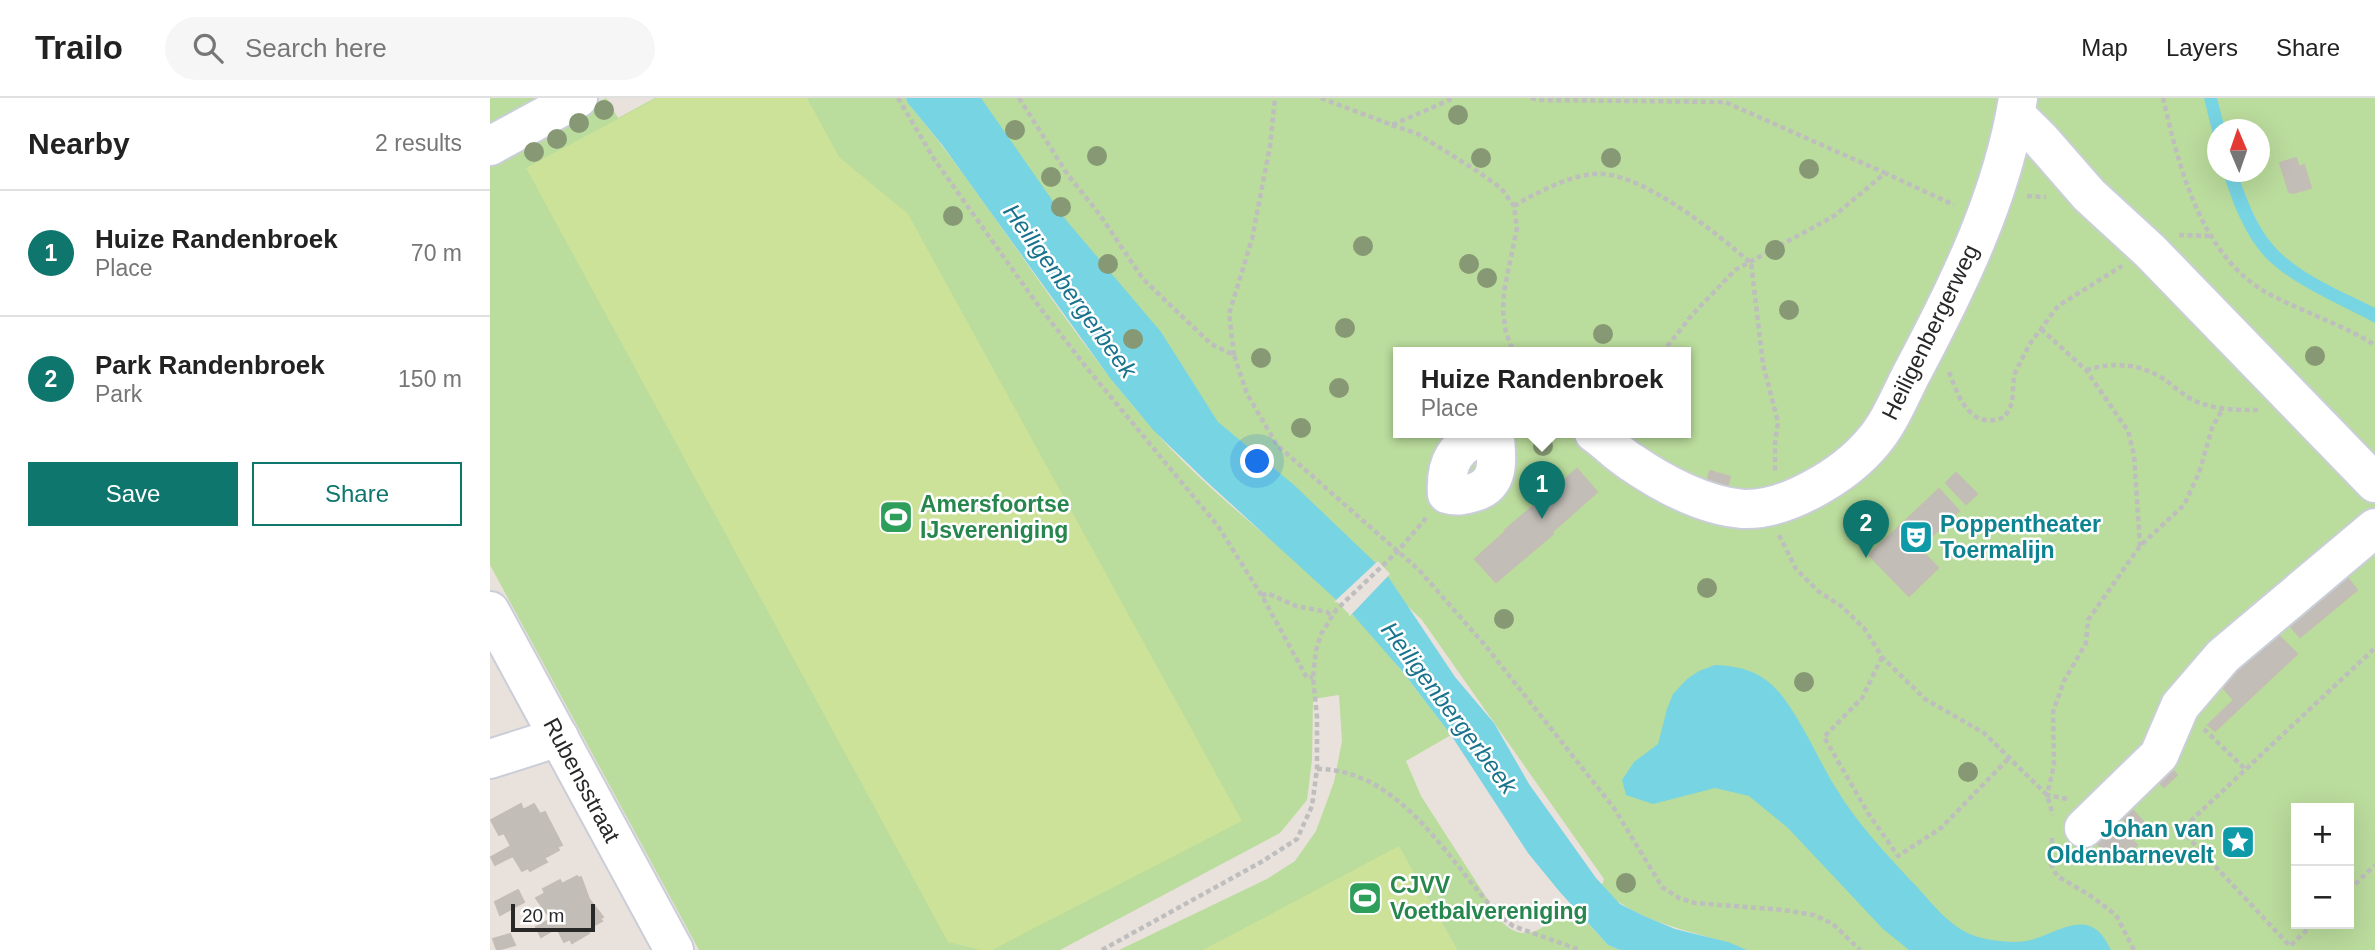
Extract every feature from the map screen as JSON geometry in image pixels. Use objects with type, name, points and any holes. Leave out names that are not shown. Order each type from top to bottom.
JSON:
[{"type":"street","points":[[490,146],[578,98]]},
{"type":"street","name":"Heiligenbergerweg","points":[[2017,107],[2041,140],[2089,195],[2150,251],[2375,483]]},
{"type":"street","name":"Heiligenbergerweg","points":[[1600,438],[1631,462],[1693,496],[1723,506],[1746,509],[1774,492],[1789,500],[1819,486],[1854,461],[1874,442],[1940,322],[1989,206],[2017,107]]},
{"type":"street","points":[[1447,494],[1446,475],[1451,460],[1464,445],[1478,438]]},
{"type":"street","points":[[2084,828],[2160,755],[2180,706],[2223,656],[2375,528]]},
{"type":"street","name":"Rubensstraat","points":[[490,611],[674,950]]},
{"type":"street","points":[[490,759],[559,737]]},
{"type":"path","points":[[898,98],[934,159],[1027,290],[1086,367],[1211,517],[1262,596],[1307,678],[1313,677]]},
{"type":"path","points":[[1019,98],[1069,176],[1100,215],[1143,279],[1211,344],[1234,355]]},
{"type":"path","points":[[1275,98],[1270,146],[1252,239],[1229,314],[1234,355],[1247,394],[1277,445],[1418,569],[1484,644],[1620,818],[1662,887],[1679,898],[1695,903],[1814,915],[1833,924],[1860,950]]},
{"type":"path","points":[[1321,98],[1418,134],[1501,188],[1514,205],[1517,228],[1504,291],[1503,311],[1506,333],[1512,347]]},
{"type":"path","points":[[1392,125],[1454,98]]},
{"type":"path","points":[[1531,98],[1726,100],[1885,173],[1989,206],[2020,196],[2072,198],[2089,195]]},
{"type":"path","points":[[2163,98],[2187,187],[2209,236],[2231,264],[2266,293],[2375,345]]},
{"type":"path","points":[[1667,347],[1692,315],[1735,270],[1834,216],[1885,173]]},
{"type":"path","points":[[1514,205],[1543,190],[1591,174],[1618,176],[1640,184],[1670,203],[1720,236],[1751,263],[1763,364],[1778,422],[1774,492],[1779,536],[1796,569],[1864,628],[1882,657],[1925,699],[1984,733],[2048,795]]},
{"type":"path","points":[[1926,347],[1947,366],[1960,400],[1978,419],[1994,422],[2005,417],[2012,403],[2014,375],[2029,345],[2059,306],[2150,251]]},
{"type":"path","points":[[2041,329],[2086,370],[2128,431],[2134,455],[2140,546]]},
{"type":"path","points":[[2086,370],[2109,363],[2144,369],[2193,400],[2222,410],[2302,410]]},
{"type":"path","points":[[2134,950],[2116,915],[2057,876],[2051,864],[2053,814],[2048,795],[2054,765],[2053,718],[2057,696],[2086,643],[2088,620],[2140,546],[2184,505],[2199,474],[2212,428],[2222,410]]},
{"type":"path","points":[[1102,950],[1263,861],[1297,839],[1312,806],[1317,769],[1317,717],[1313,677],[1318,642],[1332,616],[1398,551],[1447,494]]},
{"type":"path","points":[[1262,596],[1267,593],[1289,604],[1327,612],[1332,616]]},
{"type":"path","points":[[2308,929],[2290,946],[2181,830],[2244,768],[2375,648]]},
{"type":"path","points":[[1882,657],[1862,698],[1824,737],[1868,813],[1898,856],[1941,828],[2010,758]]},
{"type":"path","points":[[2180,706],[2244,768]]},
{"type":"path","points":[[1317,769],[1330,769],[1345,774],[1389,795],[1425,827],[1500,916],[1513,926],[1580,950]]},
{"type":"path","points":[[2354,885],[2375,865]]},
{"type":"green space","points":[[490,98],[551,98],[490,140]]},
{"type":"green space","points":[[606,98],[618,118],[655,98],[906,98],[1088,349],[1152,428],[1200,478],[1354,616],[1392,659],[1451,735],[1406,761],[1421,796],[1502,922],[1511,929],[1529,933],[1546,925],[1571,905],[1608,945],[1620,950],[1457,950],[1399,847],[1213,950],[1119,950],[1267,879],[1295,861],[1316,831],[1334,782],[1342,741],[1339,695],[1313,699],[1312,760],[1307,800],[1280,833],[1060,950],[699,950],[490,565],[490,159]]},
{"type":"green space","name":"Amersfoortse IJsvereniging","points":[[657,98],[807,98],[839,157],[908,214],[1242,821],[992,950],[948,942],[526,168]]},
{"type":"green space","points":[[969,98],[2375,98],[2375,950],[1747,950],[1667,925],[1619,902],[1602,885],[1604,879],[1422,620],[1293,496],[1207,427]]},
{"type":"green space","name":"CJVV Voetbalvereniging","points":[[1399,846],[1457,950],[1203,950]]},
{"type":"water","name":"Heiligenbergerbeek","points":[[906,98],[981,98],[1066,220],[1161,332],[1218,422],[1294,485],[1385,572],[1455,677],[1494,723],[1529,784],[1596,878],[1620,904],[1675,929],[1728,942],[1747,950],[1620,950],[1608,945],[1528,853],[1451,735],[1402,671],[1353,615],[1154,431],[1110,378]]},
{"type":"water","points":[[2204,98],[2217,98],[2222,119],[2209,119]]},
{"type":"water","points":[[2226,182],[2241,182],[2261,228],[2273,245],[2295,265],[2375,308],[2375,323],[2305,287],[2267,259],[2252,240]]},
{"type":"water","points":[[1715,665],[1749,671],[1764,678],[1777,690],[1852,813],[1938,910],[1960,929],[1978,937],[2012,942],[2031,940],[2066,927],[2086,925],[2095,928],[2111,950],[1909,950],[1883,929],[1788,828],[1749,796],[1715,788],[1653,804],[1626,795],[1622,780],[1634,762],[1658,744],[1673,694],[1687,679]]},
{"type":"pier","points":[[1378,561],[1390,574],[1349,617],[1337,602],[1334,602]]},
{"type":"building","points":[[2296,158],[2299,167],[2304,165],[2311,188],[2293,193],[2289,192],[2280,163]]},
{"type":"building","points":[[1577,469],[1597,492],[1496,582],[1475,559]]},
{"type":"building","points":[[1710,471],[1730,477],[1727,487],[1707,481]]},
{"type":"building","points":[[1956,473],[1977,494],[1966,504],[1946,483]]},
{"type":"building","points":[[1939,489],[1959,511],[1919,548],[1938,568],[1909,596],[1869,555]]},
{"type":"building","points":[[2345,575],[2357,590],[2300,637],[2287,622]]},
{"type":"building","points":[[2275,632],[2297,654],[2215,731],[2208,725],[2234,700],[2220,684]]},
{"type":"building","points":[[2168,766],[2177,775],[2164,787],[2156,778]]},
{"type":"building","points":[[521,804],[523,810],[534,804],[540,814],[545,812],[551,824],[511,846],[504,833],[499,835],[491,820]]},
{"type":"building","points":[[2127,804],[2149,828],[2141,837],[2118,813]]},
{"type":"building","points":[[2112,819],[2137,845],[2116,864],[2092,838]]},
{"type":"building","points":[[551,824],[562,845],[557,847],[559,850],[544,858],[547,862],[530,871],[528,868],[522,871],[513,856],[495,865],[491,857]]},
{"type":"building","points":[[577,876],[581,877],[589,899],[551,919],[536,898],[545,893],[543,889],[560,880],[562,884]]},
{"type":"building","points":[[518,890],[524,902],[500,915],[495,902]]},
{"type":"building","points":[[589,899],[603,917],[600,919],[602,921],[587,929],[589,933],[572,943],[570,939],[564,942],[557,928],[541,937],[536,927]]},
{"type":"building","points":[[510,934],[515,945],[497,950],[493,939]]},
{"type":"place","name":"Amersfoortse IJsvereniging","points":[[896,517]]},
{"type":"place","name":"Huize Randenbroek","points":[[1542,519]]},
{"type":"place","name":"Poppentheater Toermalijn","points":[[1916,537]]},
{"type":"place","name":"Park Randenbroek","points":[[1866,558]]},
{"type":"place","name":"Johan van Oldenbarnevelt","points":[[2238,842]]},
{"type":"place","name":"CJVV Voetbalvereniging","points":[[1365,898]]}]
